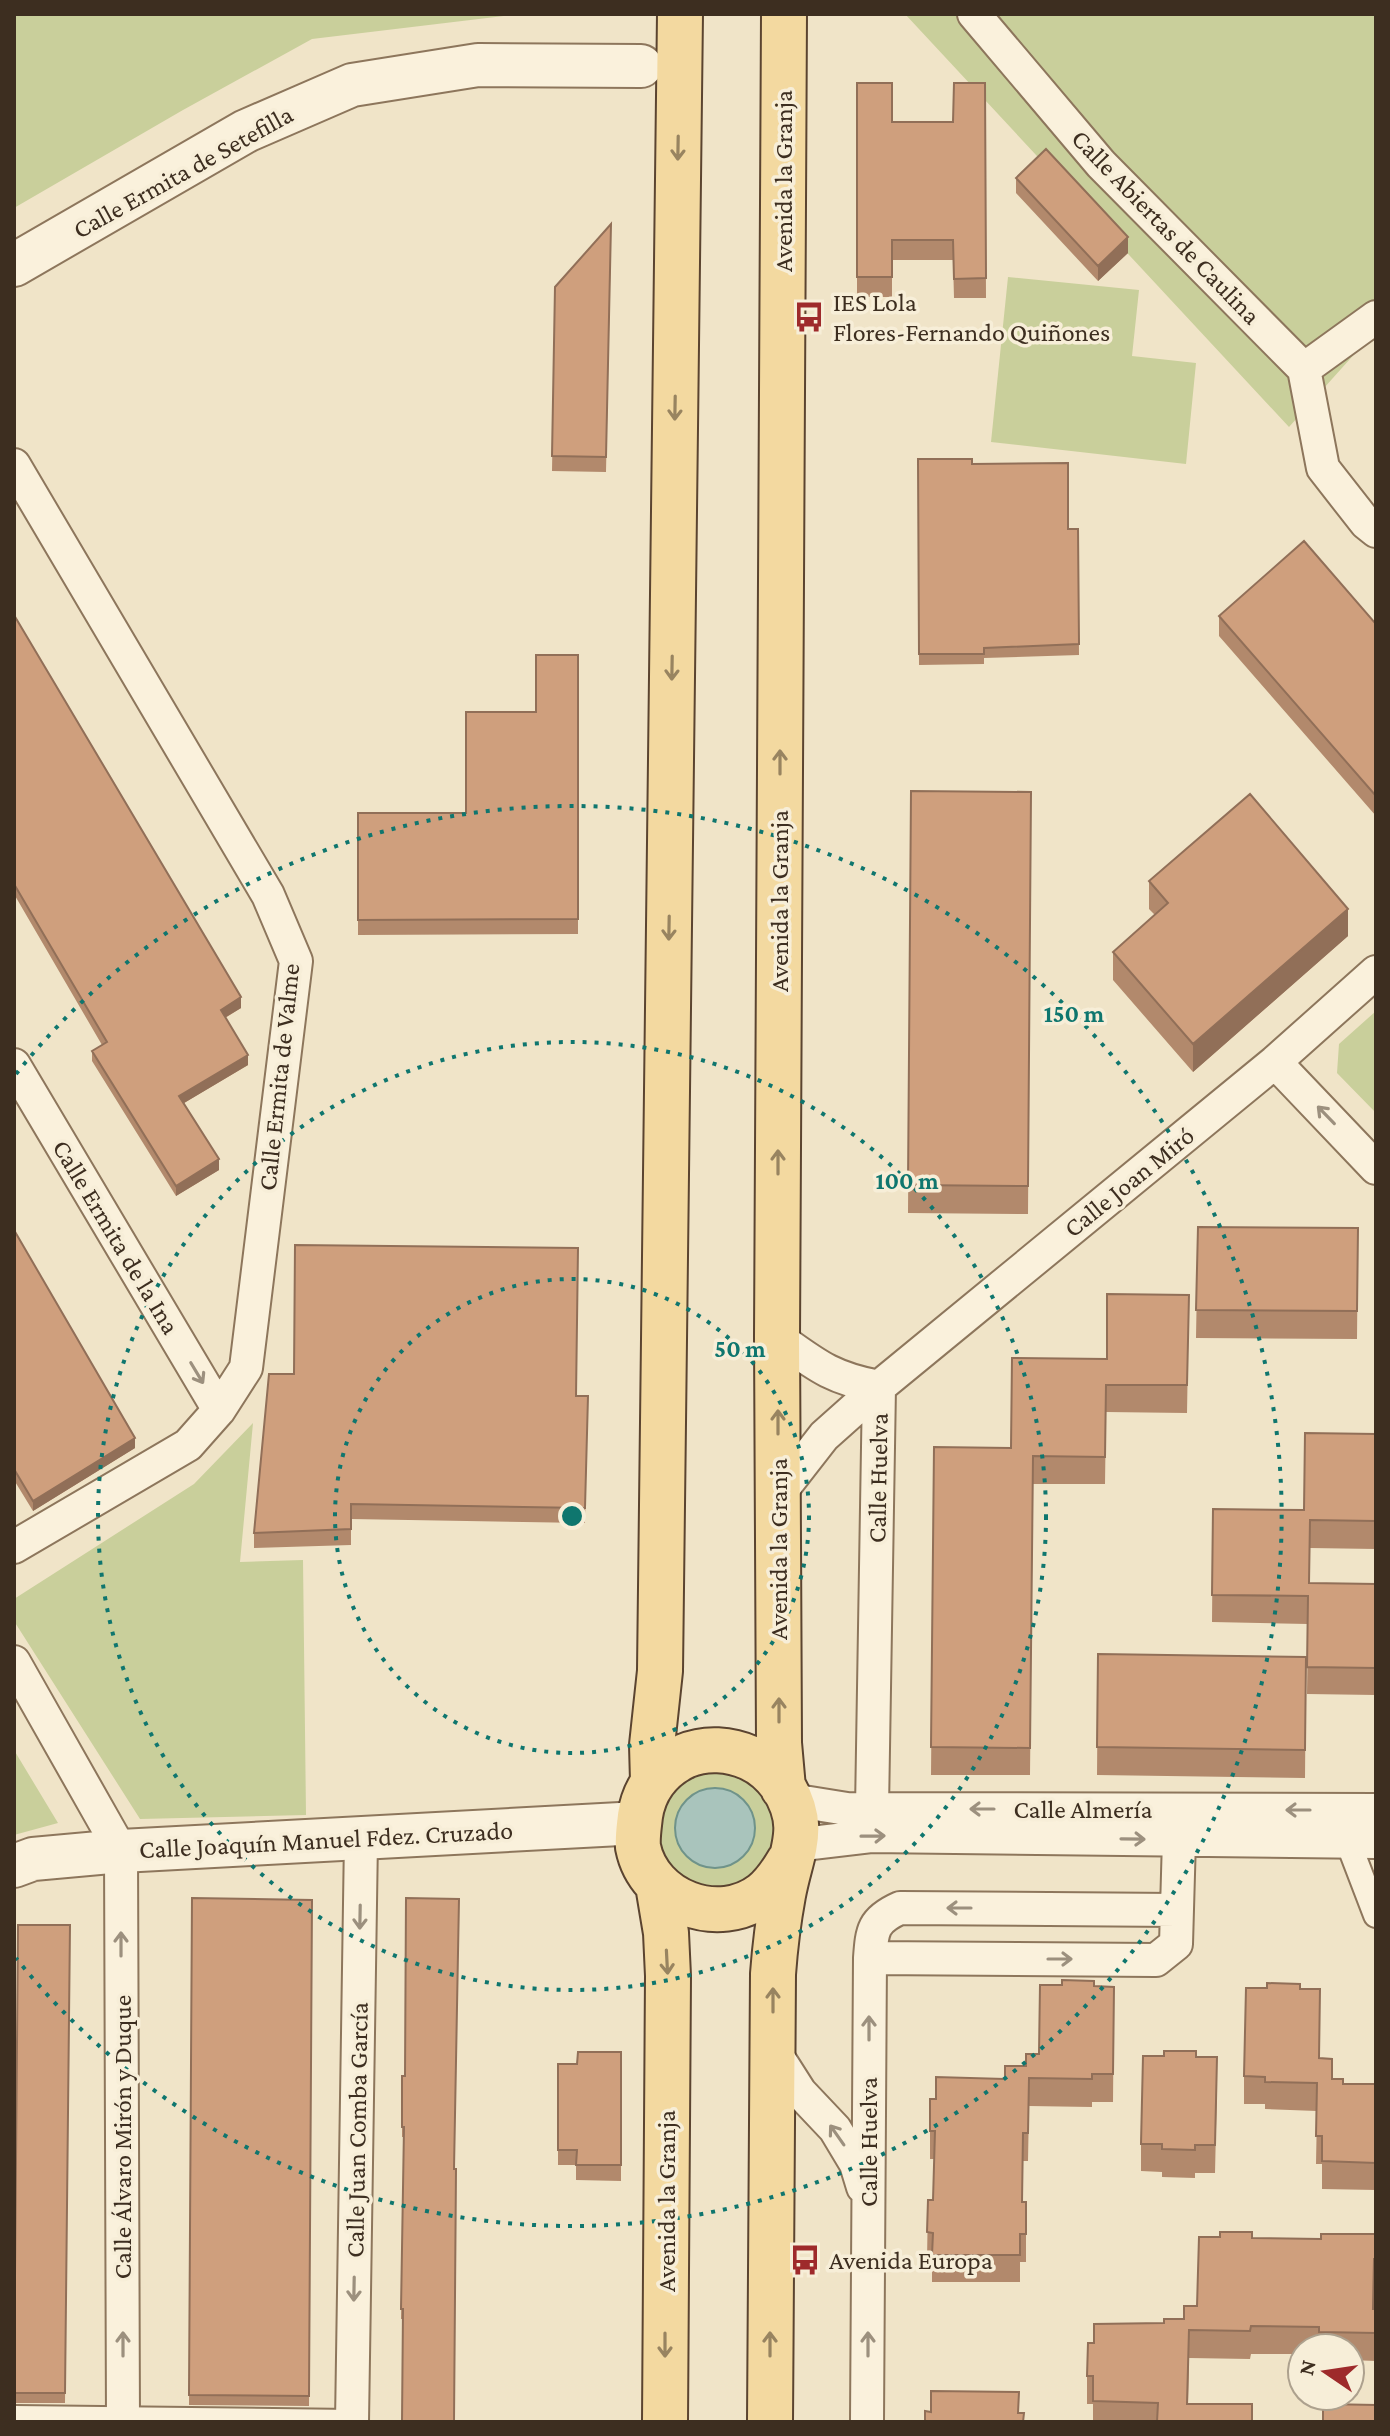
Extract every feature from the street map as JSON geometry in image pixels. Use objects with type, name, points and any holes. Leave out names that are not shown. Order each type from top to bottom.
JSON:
[{"type":"main road","name":"Avenida la Granja","points":[[770,2422],[772,2048],[776,1932],[798,1823],[787,1794],[779,1743],[777,1337],[784,14]]},
{"type":"main road","name":"Avenida la Granja","points":[[665,2422],[666,1933],[658,1885],[645,1867],[638,1845],[642,1803],[653,1781],[652,1745],[660,1671],[680,19]]},
{"type":"main road","points":[[653,1781],[668,1765],[688,1755],[713,1749],[738,1753],[758,1762],[775,1776],[787,1794]]},
{"type":"main road","points":[[658,1885],[676,1899],[695,1907],[732,1908],[762,1895],[776,1882],[792,1853]]},
{"type":"street","name":"Calle Abiertas de Caulina","points":[[974,14],[1101,164],[1304,369]]},
{"type":"street","points":[[679,105],[661,80],[641,66],[663,52],[680,19]]},
{"type":"street","name":"Calle Ermita de Setefilla","points":[[14,265],[246,131],[352,85],[478,65],[641,66]]},
{"type":"street","points":[[1376,317],[1304,369],[1323,468],[1366,523],[1376,531]]},
{"type":"street","name":"Calle Ermita de Valme","points":[[14,465],[268,895],[296,961],[246,1368],[219,1410],[188,1445],[14,1547]]},
{"type":"street","name":"Calle Joan Miró","points":[[778,1495],[824,1436],[879,1387],[1275,1062],[1376,972]]},
{"type":"street","points":[[1275,1062],[1376,1168]]},
{"type":"street","name":"Calle Ermita de la Ina","points":[[14,1065],[219,1410]]},
{"type":"street","points":[[777,1337],[823,1370],[848,1381],[879,1387]]},
{"type":"street","name":"Calle Huelva","points":[[872,1809],[879,1387]]},
{"type":"street","points":[[14,1662],[121,1851]]},
{"type":"street","name":"Calle Almería","points":[[787,1794],[847,1809],[1376,1810]]},
{"type":"street","name":"Calle Joaquín Manuel Fdez. Cruzado","points":[[14,1866],[33,1859],[121,1851],[639,1823]]},
{"type":"street","name":"Calle Almería","points":[[792,1853],[871,1836],[1362,1842]]},
{"type":"street","name":"Calle Juan Comba García","points":[[352,2422],[361,1839]]},
{"type":"street","points":[[870,1958],[1156,1960],[1176,1944],[1179,1839]]},
{"type":"street","points":[[1362,1842],[1376,1915]]},
{"type":"street","name":"Calle Álvaro Mirón y Duque","points":[[121,1851],[124,2421]]},
{"type":"street","name":"Calle Huelva","points":[[867,2422],[872,1932],[882,1916],[900,1908],[1177,1910]]},
{"type":"street","points":[[772,2048],[800,2092],[835,2129],[856,2164],[868,2205]]},
{"type":"street","points":[[14,2418],[352,2422]]},
{"type":"green space","points":[[14,14],[521,14],[312,39],[14,208]]},
{"type":"green space","points":[[905,14],[1376,14],[1376,330],[1289,427]]},
{"type":"green space","points":[[1008,277],[1139,290],[1132,356],[1196,363],[1186,464],[991,442]]},
{"type":"green space","points":[[1376,1011],[1376,1113],[1337,1073],[1339,1044]]},
{"type":"green space","points":[[253,1423],[240,1562],[303,1560],[306,1815],[140,1819],[14,1621],[14,1599],[194,1484]]},
{"type":"green space","points":[[14,1750],[58,1823],[14,1835]]},
{"type":"green space","points":[[716,1771],[738,1775],[757,1788],[770,1807],[774,1829],[770,1851],[757,1870],[738,1883],[716,1887],[694,1883],[675,1870],[662,1851],[658,1829],[662,1807],[675,1788],[694,1775]]},
{"type":"water","points":[[707,1788],[723,1788],[744,1799],[755,1820],[755,1836],[744,1857],[723,1868],[707,1868],[693,1862],[681,1850],[675,1836],[675,1820],[681,1806],[693,1794]]},
{"type":"building","points":[[857,83],[892,83],[892,122],[953,122],[954,83],[985,83],[986,278],[954,279],[953,240],[892,240],[892,277],[857,277]]},
{"type":"building","points":[[1046,149],[1128,237],[1098,266],[1016,178]]},
{"type":"building","points":[[611,224],[606,457],[552,456],[555,287]]},
{"type":"building","points":[[918,459],[972,459],[972,464],[1068,463],[1068,529],[1078,529],[1079,644],[984,648],[984,654],[919,654]]},
{"type":"building","points":[[1304,541],[1376,624],[1376,796],[1219,616]]},
{"type":"building","points":[[14,615],[241,997],[221,1010],[248,1055],[179,1096],[219,1159],[176,1186],[92,1051],[107,1042],[14,884]]},
{"type":"building","points":[[536,655],[578,655],[578,919],[358,920],[358,813],[466,813],[466,712],[536,712]]},
{"type":"building","points":[[911,791],[1031,792],[1028,1186],[908,1185]]},
{"type":"building","points":[[1250,794],[1348,909],[1193,1044],[1113,952],[1168,903],[1149,881]]},
{"type":"building","points":[[1198,1227],[1358,1228],[1357,1311],[1196,1310]]},
{"type":"building","points":[[14,1230],[135,1438],[33,1501],[14,1469]]},
{"type":"building","points":[[295,1245],[578,1248],[576,1396],[588,1396],[585,1508],[351,1504],[351,1529],[254,1533],[269,1374],[294,1374]]},
{"type":"building","points":[[1107,1294],[1189,1295],[1187,1385],[1106,1385],[1105,1457],[1033,1456],[1030,1748],[931,1747],[934,1447],[1011,1448],[1012,1358],[1107,1359]]},
{"type":"building","points":[[1305,1433],[1376,1434],[1376,1521],[1310,1520],[1309,1583],[1376,1584],[1376,1668],[1307,1667],[1308,1596],[1212,1595],[1213,1509],[1304,1510]]},
{"type":"building","points":[[1098,1654],[1306,1657],[1305,1750],[1097,1747]]},
{"type":"building","points":[[192,1898],[312,1900],[309,2396],[189,2395]]},
{"type":"building","points":[[406,1898],[459,1899],[454,2169],[454,2422],[402,2422],[402,2076],[405,2076]]},
{"type":"building","points":[[18,1925],[70,1925],[65,2393],[14,2393]]},
{"type":"building","points":[[1062,1980],[1094,1981],[1094,1986],[1114,1987],[1113,2074],[1092,2074],[1092,2079],[1029,2078],[1028,2133],[1023,2133],[1022,2202],[1026,2202],[1026,2234],[1020,2234],[1020,2255],[932,2255],[933,2233],[927,2232],[928,2200],[933,2200],[935,2131],[930,2131],[930,2099],[936,2099],[936,2077],[1005,2079],[1005,2066],[1026,2066],[1026,2054],[1039,2054],[1040,1985],[1062,1985]]},
{"type":"building","points":[[1267,1983],[1300,1984],[1300,1989],[1320,1989],[1319,2058],[1332,2059],[1332,2079],[1343,2079],[1343,2084],[1376,2084],[1376,2163],[1322,2161],[1322,2136],[1316,2136],[1317,2083],[1265,2082],[1265,2077],[1244,2076],[1246,1988],[1267,1988]]},
{"type":"building","points":[[1164,2051],[1196,2051],[1196,2057],[1217,2057],[1215,2145],[1195,2145],[1195,2150],[1162,2149],[1162,2144],[1141,2144],[1143,2056],[1164,2056]]},
{"type":"building","points":[[578,2052],[621,2052],[621,2165],[576,2165],[577,2150],[558,2150],[558,2064],[577,2064]]},
{"type":"building","points":[[1220,2232],[1252,2232],[1252,2238],[1321,2239],[1321,2234],[1376,2234],[1373,2309],[1376,2309],[1376,2333],[1319,2332],[1319,2327],[1251,2326],[1250,2331],[1189,2330],[1187,2404],[1252,2404],[1252,2422],[1157,2422],[1158,2403],[1093,2401],[1093,2376],[1087,2376],[1088,2343],[1094,2343],[1094,2324],[1164,2323],[1164,2319],[1184,2319],[1184,2306],[1197,2306],[1199,2237],[1220,2237]]},
{"type":"building","points":[[931,2391],[1019,2392],[1018,2413],[1024,2413],[1023,2422],[925,2422],[925,2411],[931,2412]]},
{"type":"building","points":[[1366,2405],[1376,2405],[1376,2422],[1323,2422],[1323,2412],[1366,2412]]},
{"type":"place","name":"IES Lola Flores-Fernando Quiñones","points":[[809,317]]},
{"type":"place","name":"Avenida Europa","points":[[805,2260]]}]
